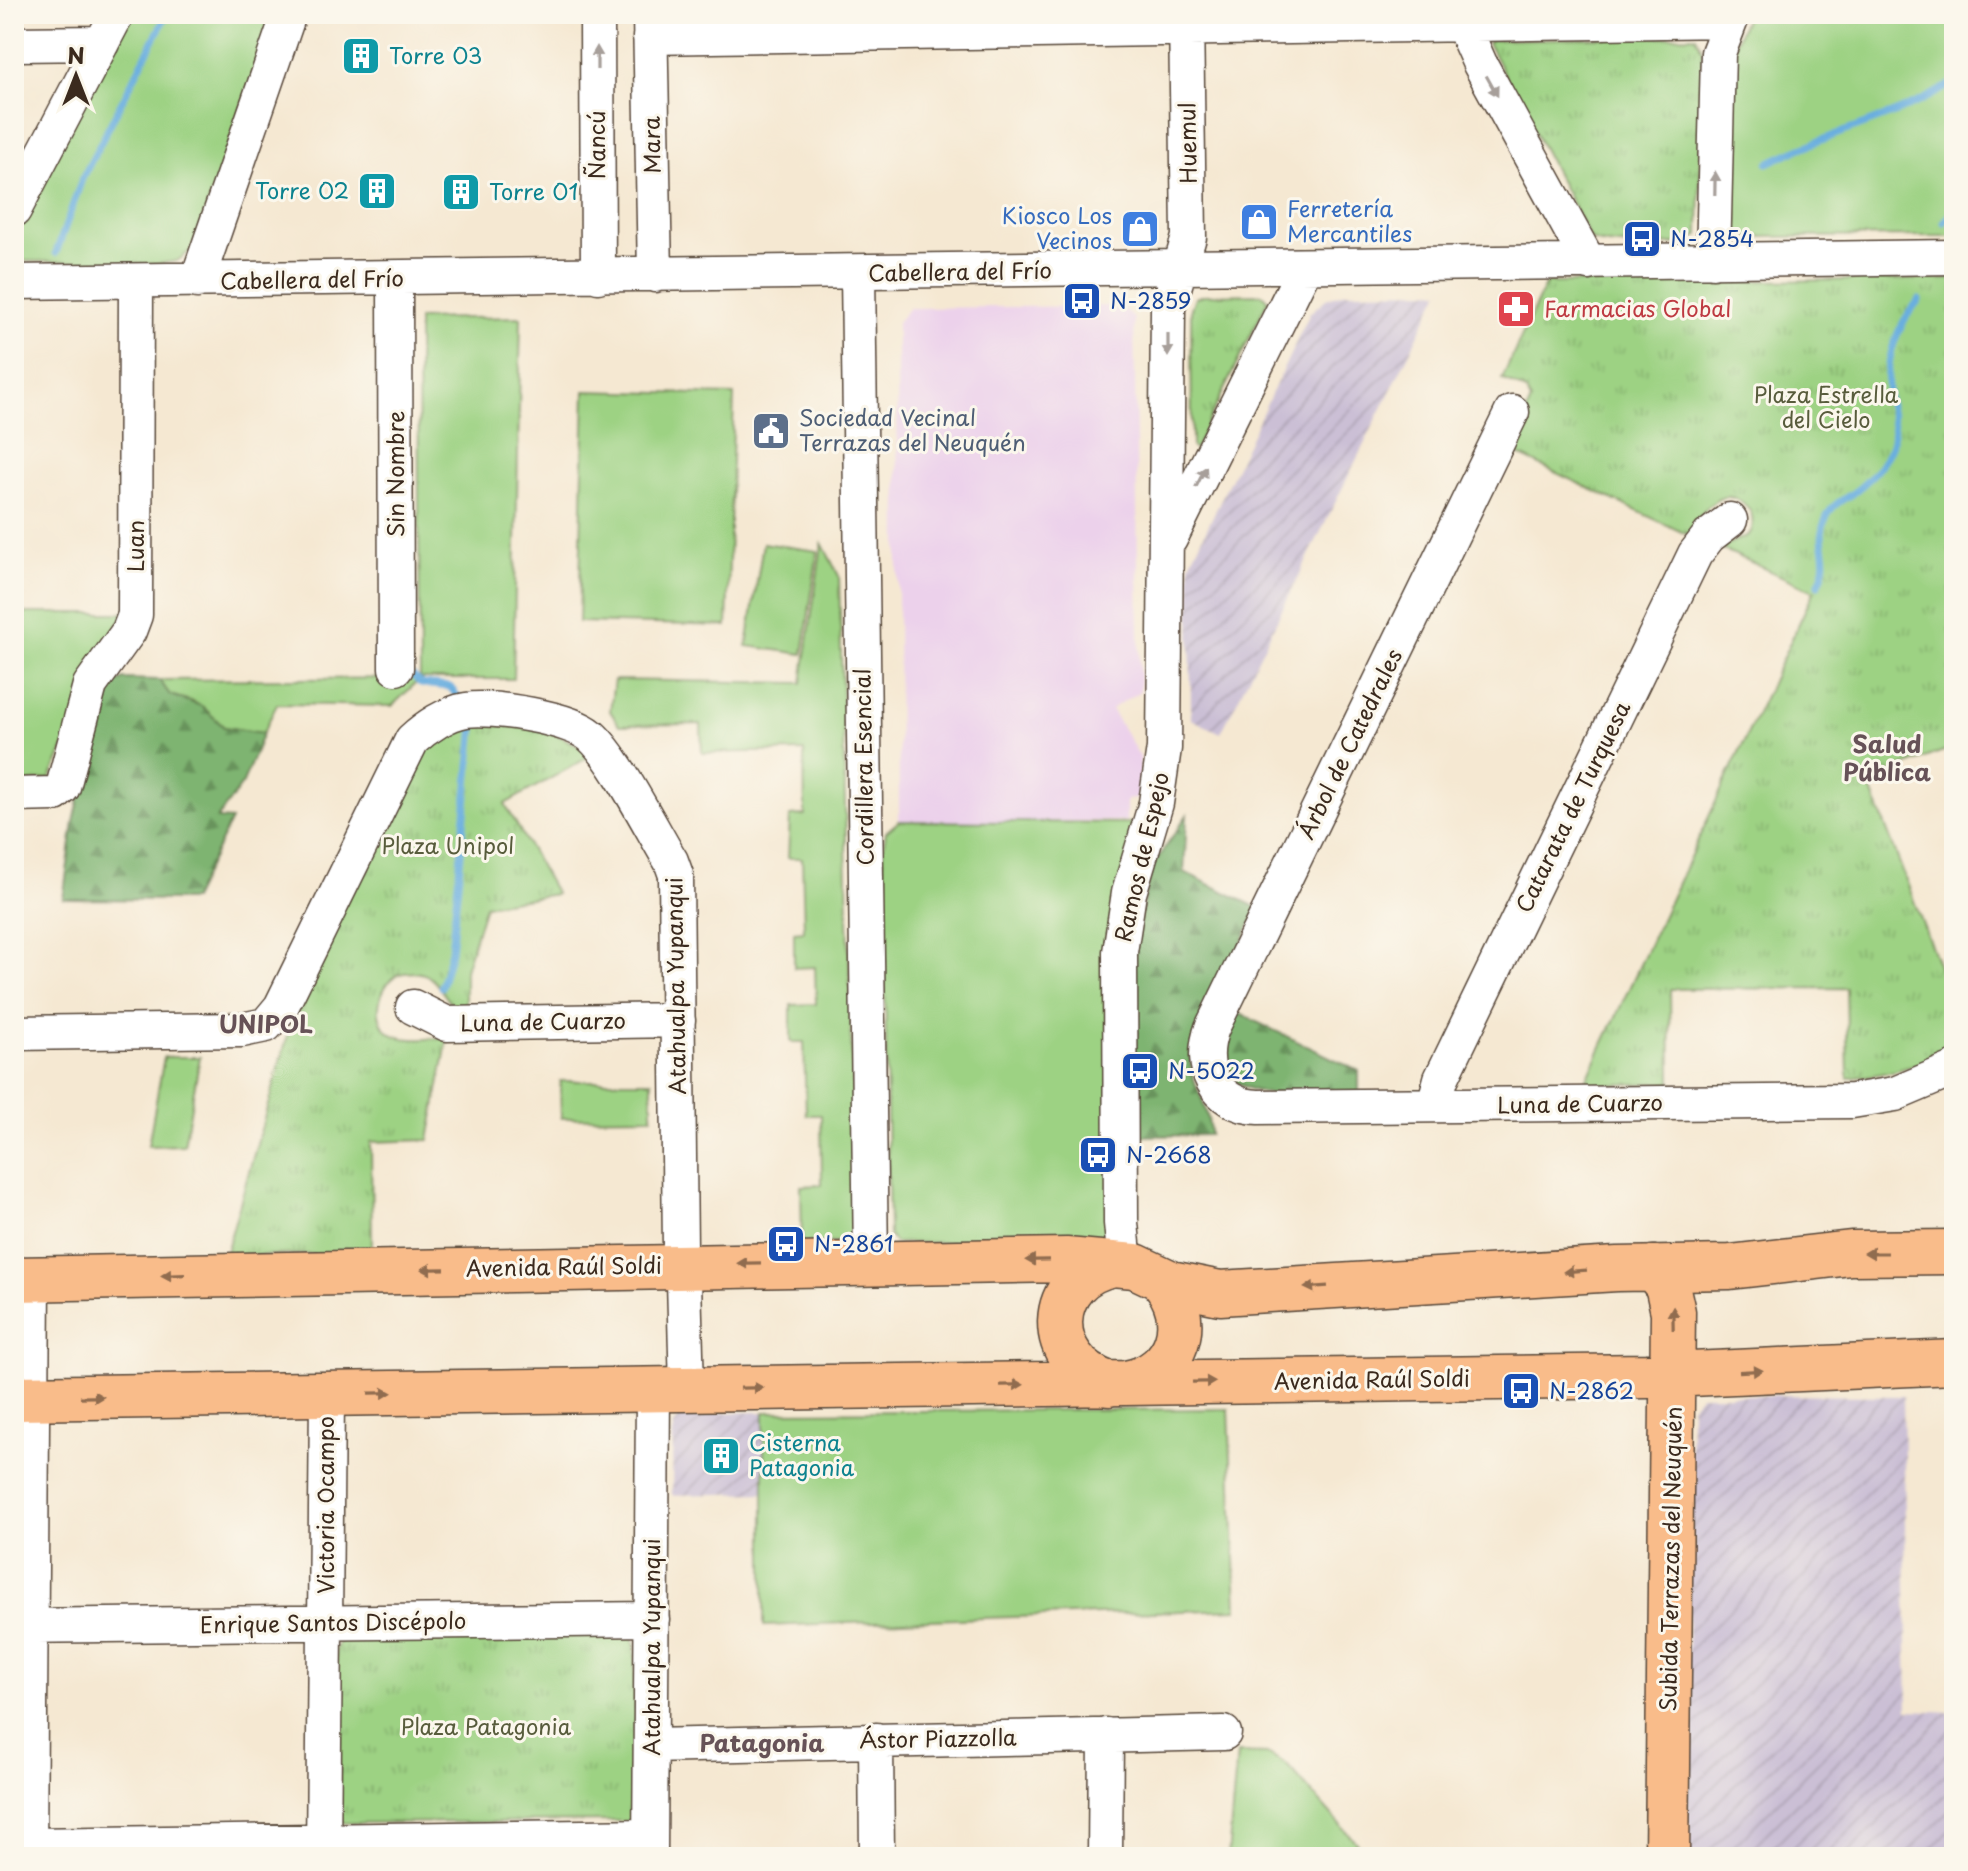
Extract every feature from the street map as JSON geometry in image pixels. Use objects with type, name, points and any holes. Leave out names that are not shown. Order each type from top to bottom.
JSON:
[{"type":"main road","name":"Avenida Raúl Soldi","points":[[24,1279],[871,1261],[1066,1260],[1133,1269],[1194,1290],[1220,1293],[1653,1268],[1730,1267],[1851,1253],[1952,1247]]},
{"type":"main road","name":"Subida Terrazas del Neuquén","points":[[1653,1268],[1664,1279],[1672,1298],[1667,1857]]},
{"type":"main road","name":"Avenida Raúl Soldi","points":[[1118,1383],[1154,1373],[1168,1360],[1177,1343],[1180,1313],[1173,1295],[1133,1269]]},
{"type":"main road","points":[[1118,1383],[1086,1373],[1071,1359],[1062,1340],[1060,1319],[1065,1299],[1077,1282],[1094,1270],[1133,1269]]},
{"type":"main road","name":"Avenida Raúl Soldi","points":[[24,1398],[1673,1375],[1954,1362]]},
{"type":"street","points":[[197,281],[289,14]]},
{"type":"street","name":"Ñancú","points":[[597,14],[598,276]]},
{"type":"street","points":[[650,26],[1731,17],[1718,53],[1713,261]]},
{"type":"street","points":[[1466,19],[1480,64],[1589,263]]},
{"type":"street","name":"Huemul","points":[[1179,269],[1188,248],[1190,226],[1186,21]]},
{"type":"street","name":"Mara","points":[[650,26],[655,275]]},
{"type":"street","points":[[14,44],[110,28]]},
{"type":"street","points":[[14,210],[110,28]]},
{"type":"street","name":"Cabellera del Frío","points":[[14,282],[1954,257]]},
{"type":"street","name":"Ramos de Espejo","points":[[1166,547],[1305,267]]},
{"type":"street","name":"Ramos de Espejo","points":[[1133,1269],[1119,967],[1126,908],[1156,803],[1163,762],[1168,308],[1179,269]]},
{"type":"street","name":"Cordillera Esencial","points":[[858,273],[871,1261]]},
{"type":"street","name":"Sin Nombre","points":[[395,279],[396,668]]},
{"type":"street","name":"Luan","points":[[14,795],[60,791],[66,782],[90,685],[129,631],[135,615],[136,282]]},
{"type":"street","name":"Árbol de Catedrales","points":[[1211,1080],[1206,1058],[1212,1028],[1512,412]]},
{"type":"street","name":"Catarata de Turquesa","points":[[1434,1105],[1441,1079],[1695,554],[1709,536],[1730,520]]},
{"type":"street","name":"Atahualpa Yupanqui","points":[[14,1033],[242,1030],[266,1025],[281,1007],[405,751],[423,731],[466,710],[567,723],[587,733],[603,749],[674,867],[682,1265],[652,1619],[650,1846]]},
{"type":"street","name":"Luna de Cuarzo","points":[[413,1007],[447,1024],[678,1020]]},
{"type":"street","name":"Luna de Cuarzo","points":[[1211,1080],[1227,1098],[1247,1106],[1862,1101],[1916,1087],[1954,1069]]},
{"type":"street","points":[[24,1279],[23,1626],[30,1851],[650,1846]]},
{"type":"street","name":"Victoria Ocampo","points":[[323,1849],[327,1394]]},
{"type":"street","name":"Enrique Santos Discépolo","points":[[23,1626],[652,1619]]},
{"type":"street","name":"Ástor Piazzolla","points":[[651,1746],[1224,1733]]},
{"type":"street","points":[[1105,1857],[1106,1735]]},
{"type":"street","points":[[876,1740],[877,1857]]},
{"type":"shaded area","points":[[1440,291],[1221,733],[1191,719],[1190,564],[1310,313],[1326,299],[1345,292]]},
{"type":"shaded area","points":[[1122,306],[1134,319],[1140,691],[1111,709],[1140,757],[1141,792],[1136,799],[1126,800],[1126,821],[899,821],[897,322],[909,308]]},
{"type":"shaded area","points":[[1701,1395],[1903,1396],[1908,1710],[1954,1712],[1954,1857],[1685,1857],[1691,1406]]},
{"type":"shaded area","points":[[764,1412],[764,1493],[672,1495],[673,1425],[685,1413]]},
{"type":"green space","points":[[131,14],[274,14],[192,250],[177,261],[157,264],[19,261],[14,255],[14,230]]},
{"type":"green space","points":[[1747,14],[1954,14],[1954,236],[1745,237],[1728,230],[1729,58]]},
{"type":"green space","points":[[1696,36],[1702,50],[1699,235],[1679,243],[1647,246],[1614,245],[1591,240],[1488,43],[1491,40]]},
{"type":"green space","name":"Plaza Estrella del Cielo","points":[[1954,279],[1954,747],[1868,780],[1948,990],[1954,988],[1954,1045],[1930,1059],[1903,1069],[1848,1078],[1846,988],[1670,989],[1671,1083],[1584,1085],[1814,591],[1722,549],[1745,537],[1752,529],[1751,512],[1732,497],[1723,498],[1707,508],[1690,536],[1510,451],[1531,401],[1526,391],[1502,379],[1546,283]]},
{"type":"green space","points":[[1262,294],[1268,300],[1195,449],[1192,448],[1191,308],[1195,298],[1203,295]]},
{"type":"green space","points":[[521,317],[513,679],[420,679],[392,706],[277,704],[263,733],[224,727],[194,702],[170,695],[159,680],[420,678],[418,319]]},
{"type":"green space","points":[[585,391],[734,395],[727,626],[579,622]]},
{"type":"green space","points":[[763,543],[818,551],[803,654],[747,646]]},
{"type":"green space","points":[[822,543],[839,576],[856,1222],[855,1233],[848,1242],[802,1244],[801,1186],[822,1185],[821,1115],[806,1115],[804,1042],[791,1042],[791,1005],[816,1004],[815,967],[794,968],[794,932],[804,931],[802,858],[788,858],[790,816],[805,815],[804,751],[702,753],[701,724],[619,725],[610,711],[614,680],[802,683]]},
{"type":"green space","points":[[14,613],[124,613],[50,779],[14,784]]},
{"type":"green space","points":[[124,679],[159,680],[170,695],[202,706],[224,727],[263,733],[243,783],[217,819],[231,820],[192,900],[63,899],[74,822],[101,703],[108,686]]},
{"type":"green space","name":"Plaza Unipol","points":[[460,723],[546,729],[594,754],[505,804],[556,894],[485,905],[465,970],[465,1013],[455,1007],[422,973],[396,975],[383,991],[380,1020],[392,1034],[414,1039],[448,1037],[429,1140],[371,1142],[372,1253],[225,1256],[295,1010],[410,760]]},
{"type":"green space","points":[[1187,815],[1184,872],[1258,908],[1190,1055],[1210,1135],[1132,1136],[1133,943],[1153,865]]},
{"type":"green space","points":[[899,821],[1132,823],[1107,1233],[1101,1240],[895,1243],[889,1236],[883,848],[886,832]]},
{"type":"green space","points":[[1236,1012],[1359,1071],[1359,1093],[1273,1094],[1252,1090],[1235,1081],[1225,1067],[1223,1046]]},
{"type":"green space","points":[[164,1057],[200,1057],[184,1145],[148,1146]]},
{"type":"green space","points":[[560,1081],[652,1081],[652,1117],[561,1118]]},
{"type":"green space","points":[[1229,1409],[1237,1609],[764,1626],[764,1412]]},
{"type":"green space","name":"Plaza Patagonia","points":[[343,1634],[631,1634],[635,1646],[635,1815],[629,1821],[344,1823],[340,1819],[336,1648]]},
{"type":"green space","points":[[1237,1753],[1269,1754],[1286,1764],[1369,1857],[1228,1857]]},
{"type":"waterway","points":[[56,253],[82,179],[167,14]]},
{"type":"waterway","points":[[1768,163],[1909,106],[1954,82]]},
{"type":"waterway","points":[[1944,222],[1954,211]]},
{"type":"waterway","points":[[1818,585],[1825,563],[1822,540],[1824,522],[1835,505],[1871,477],[1886,458],[1892,444],[1893,426],[1888,396],[1890,357],[1898,332],[1919,300]]},
{"type":"waterway","points":[[414,677],[421,684],[450,687],[462,702]]},
{"type":"waterway","points":[[441,987],[451,951],[474,727],[471,721]]},
{"type":"place","name":"Torre 03","points":[[361,56]]},
{"type":"place","name":"Torre 02","points":[[377,191]]},
{"type":"place","name":"Torre 01","points":[[461,192]]},
{"type":"place","name":"Ferretería Mercantiles","points":[[1259,222]]},
{"type":"place","name":"Kiosco Los Vecinos","points":[[1140,229]]},
{"type":"place","name":"N-2854","points":[[1642,239]]},
{"type":"place","name":"N-2859","points":[[1082,301]]},
{"type":"place","name":"Farmacias Global","points":[[1516,309]]},
{"type":"place","name":"Sociedad Vecinal Terrazas del Neuquén","points":[[771,431]]},
{"type":"place","name":"N-5022","points":[[1140,1071]]},
{"type":"place","name":"N-2668","points":[[1098,1155]]},
{"type":"place","name":"N-2861","points":[[786,1244]]},
{"type":"place","name":"N-2862","points":[[1521,1391]]},
{"type":"place","name":"Cisterna Patagonia","points":[[721,1456]]},
{"type":"district","name":"Salud Pública","points":[[1887,759]]},
{"type":"district","name":"UNIPOL","points":[[266,1025]]},
{"type":"district","name":"Patagonia","points":[[762,1744]]}]
